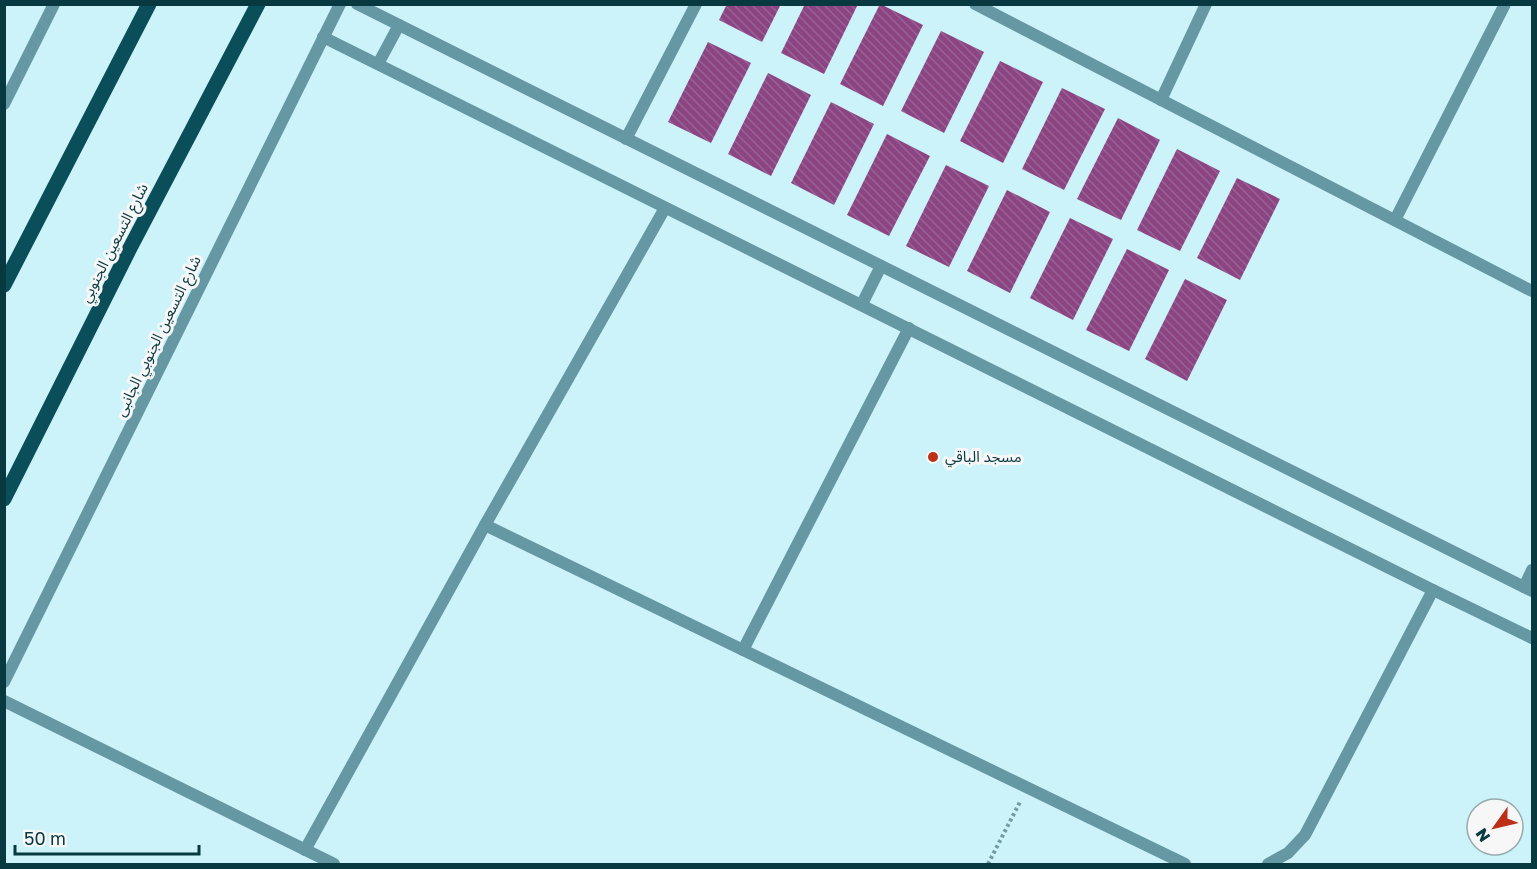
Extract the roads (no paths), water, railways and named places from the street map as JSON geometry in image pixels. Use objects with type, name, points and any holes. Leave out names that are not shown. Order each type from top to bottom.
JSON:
[{"type":"main road","points":[[4,285],[149,4]]},
{"type":"main road","name":"شارع التسعين الجنوبي","points":[[4,499],[129,250],[258,4]]},
{"type":"street","points":[[4,104],[54,4]]},
{"type":"street","name":"شارع التسعين الجنوبي الجانبى","points":[[4,682],[340,4]]},
{"type":"street","points":[[357,4],[1528,589],[1533,570]]},
{"type":"street","points":[[626,139],[696,4]]},
{"type":"street","points":[[975,4],[1533,291]]},
{"type":"street","points":[[1161,100],[1206,4]]},
{"type":"street","points":[[1395,220],[1505,4]]},
{"type":"street","points":[[378,64],[399,26]]},
{"type":"street","points":[[323,37],[1533,638]]},
{"type":"street","points":[[305,850],[485,525],[665,208]]},
{"type":"street","points":[[862,304],[881,266]]},
{"type":"street","points":[[743,650],[909,328]]},
{"type":"street","points":[[485,525],[1185,864]]},
{"type":"street","points":[[1268,864],[1287,853],[1305,835],[1433,590]]},
{"type":"street","points":[[4,701],[334,864]]},
{"type":"place","name":"مسجد الباقي","points":[[933,457]]}]
